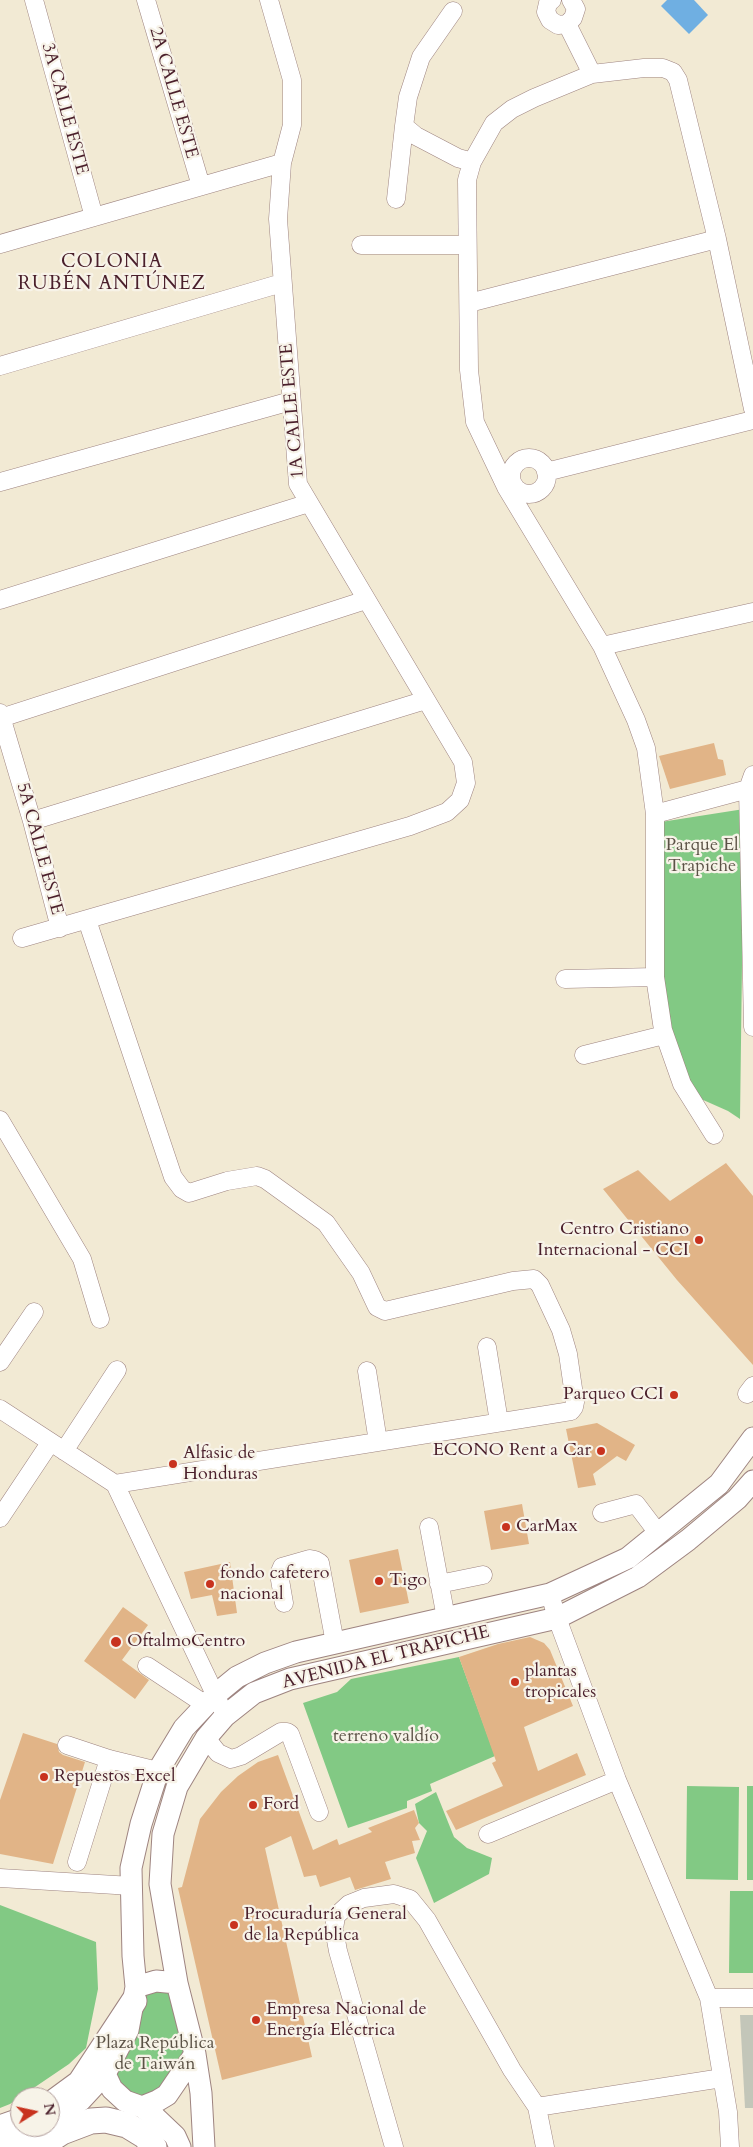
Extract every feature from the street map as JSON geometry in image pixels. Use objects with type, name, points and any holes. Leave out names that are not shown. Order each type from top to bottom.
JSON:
[{"type":"highway","points":[[60,2098],[80,2083],[135,1994]]},
{"type":"highway","points":[[40,2147],[62,2132],[91,2122],[106,2120],[127,2125],[145,2136],[154,2147]]},
{"type":"main road","name":"AVENIDA EL TRAPICHE","points":[[60,2116],[81,2100],[105,2074],[128,2030],[135,1994],[133,1859],[158,1771],[184,1728],[211,1700],[237,1678],[265,1663],[296,1652],[550,1594],[628,1558],[719,1484],[753,1438]]},
{"type":"main road","name":"AVENIDA EL TRAPICHE","points":[[204,2147],[202,2107],[195,2054],[177,1983],[160,1884],[163,1834],[177,1787],[206,1738],[225,1716],[254,1693],[290,1679],[557,1618],[638,1577],[738,1499],[753,1481]]},
{"type":"main road","points":[[135,1994],[156,1981],[177,1983]]},
{"type":"main road","points":[[142,2107],[167,2095],[195,2054]]},
{"type":"main road","points":[[105,2074],[112,2090],[125,2101],[142,2107],[156,2118],[174,2136],[180,2147]]},
{"type":"main road","points":[[4,2147],[24,2137]]},
{"type":"street","name":"3A CALLE ESTE","points":[[34,0],[94,217]]},
{"type":"street","name":"2A CALLE ESTE","points":[[146,0],[201,186]]},
{"type":"street","name":"1A CALLE ESTE","points":[[87,920],[410,826],[447,812],[460,800],[466,783],[462,762],[298,484],[278,219],[282,163],[292,126],[292,80],[268,0]]},
{"type":"street","points":[[552,0],[548,3],[546,12],[550,20],[558,25],[567,24],[574,18],[576,9],[571,0]]},
{"type":"street","points":[[396,199],[408,97],[421,57],[453,11]]},
{"type":"street","points":[[567,24],[592,74]]},
{"type":"street","points":[[714,1135],[682,1084],[664,1034],[655,977],[655,814],[646,748],[636,720],[602,646],[475,422],[470,370],[467,180],[472,162],[494,123],[512,109],[592,74],[644,68],[663,68],[673,72],[678,80],[717,239],[753,409]]},
{"type":"street","points":[[404,126],[416,136],[458,158],[472,162]]},
{"type":"street","points":[[0,244],[282,163]]},
{"type":"street","points":[[469,303],[717,239]]},
{"type":"street","points":[[360,245],[468,245]]},
{"type":"street","points":[[0,366],[282,283]]},
{"type":"street","points":[[0,482],[291,401]]},
{"type":"street","points":[[546,472],[753,420]]},
{"type":"street","points":[[529,458],[540,462],[546,472],[546,483],[538,492],[532,494],[521,492],[510,485],[512,472],[518,462],[524,459],[529,458]]},
{"type":"street","points":[[0,600],[309,503]]},
{"type":"street","points":[[1,716],[366,600]]},
{"type":"street","points":[[602,646],[753,612]]},
{"type":"street","points":[[32,821],[426,700]]},
{"type":"street","name":"5A CALLE ESTE","points":[[1,716],[32,821],[60,928]]},
{"type":"street","points":[[655,814],[751,782],[753,1027]]},
{"type":"street","points":[[22,938],[87,920],[173,1177],[182,1189],[189,1192],[227,1181],[257,1176],[265,1179],[326,1223],[361,1273],[377,1308],[385,1311],[513,1281],[534,1279],[540,1285],[561,1330],[571,1373],[574,1407],[570,1411],[115,1484]]},
{"type":"street","points":[[565,979],[655,977]]},
{"type":"street","points":[[584,1055],[664,1034]]},
{"type":"street","points":[[0,1120],[82,1260],[89,1277],[100,1319]]},
{"type":"street","points":[[0,1362],[34,1312]]},
{"type":"street","points":[[488,1347],[499,1422]]},
{"type":"street","points":[[0,1518],[117,1370]]},
{"type":"street","points":[[367,1371],[378,1442]]},
{"type":"street","points":[[0,1408],[115,1484],[211,1700],[225,1716]]},
{"type":"street","points":[[602,1513],[636,1504],[658,1533]]},
{"type":"street","points":[[429,1527],[446,1618]]},
{"type":"street","points":[[284,1602],[278,1574],[282,1568],[310,1559],[320,1563],[335,1643]]},
{"type":"street","points":[[439,1584],[483,1575]]},
{"type":"street","points":[[550,1594],[616,1780],[709,1998],[728,2112],[730,2147]]},
{"type":"street","points":[[146,1666],[211,1700]]},
{"type":"street","points":[[206,1738],[218,1753],[231,1759],[241,1756],[281,1732],[287,1732],[290,1734],[319,1812]]},
{"type":"street","points":[[67,1745],[109,1759],[158,1771]]},
{"type":"street","points":[[76,1862],[109,1759]]},
{"type":"street","points":[[488,1834],[616,1780]]},
{"type":"street","points":[[0,1878],[132,1886]]},
{"type":"street","points":[[394,2147],[334,1936],[334,1923],[338,1913],[349,1904],[364,1898],[400,1894],[416,1904],[512,2070],[538,2108],[546,2147]]},
{"type":"street","points":[[709,1998],[753,1998]]},
{"type":"street","points":[[538,2108],[722,2078]]},
{"type":"shaded area","points":[[740,2015],[753,2015],[753,2108],[745,2108]]},
{"type":"green space","name":"Parque El Trapiche","points":[[744,809],[740,1119],[728,1111],[701,1099],[689,1080],[670,1034],[663,994],[661,822]]},
{"type":"green space","name":"terreno valdío","points":[[459,1657],[495,1756],[430,1784],[432,1791],[407,1801],[407,1808],[348,1828],[303,1703],[337,1692],[351,1679]]},
{"type":"green space","points":[[687,1786],[739,1787],[738,1880],[686,1879]]},
{"type":"green space","points":[[747,1786],[753,1786],[753,1880],[747,1880]]},
{"type":"green space","points":[[436,1792],[454,1837],[467,1848],[492,1858],[489,1874],[434,1903],[416,1858],[427,1831],[419,1823],[415,1804]]},
{"type":"green space","points":[[730,1891],[753,1891],[753,1973],[729,1973]]},
{"type":"green space","points":[[0,1905],[96,1942],[98,1989],[86,2048],[69,2064],[35,2087],[10,2087],[10,2104],[0,2108]]},
{"type":"green space","name":"Plaza República de Taiwán","points":[[172,1988],[188,2056],[167,2089],[132,2099],[111,2072],[139,1994]]},
{"type":"water","points":[[667,0],[694,0],[708,15],[689,34],[661,6]]},
{"type":"building","points":[[714,743],[718,759],[723,760],[726,775],[670,789],[659,756]]},
{"type":"building","name":"Centro Cristiano Internacional - CCI","points":[[726,1163],[753,1196],[753,1365],[677,1280],[603,1189],[638,1170],[670,1201]]},
{"type":"building","name":"ECONO Rent a Car","points":[[597,1423],[635,1445],[626,1461],[617,1456],[593,1474],[596,1485],[578,1488],[566,1429]]},
{"type":"building","name":"CarMax","points":[[522,1504],[529,1544],[491,1550],[484,1511]]},
{"type":"building","name":"Tigo","points":[[398,1549],[409,1603],[360,1613],[349,1560]]},
{"type":"building","name":"fondo cafetero nacional","points":[[230,1562],[237,1613],[217,1616],[212,1595],[191,1599],[184,1572]]},
{"type":"building","name":"OftalmoCentro","points":[[123,1607],[148,1625],[122,1660],[149,1680],[135,1699],[84,1661]]},
{"type":"building","points":[[530,1637],[544,1643],[550,1650],[573,1706],[524,1727],[538,1771],[577,1753],[586,1775],[456,1830],[446,1811],[503,1786],[492,1763],[496,1761],[459,1657],[498,1644]]},
{"type":"building","name":"Repuestos Excel","points":[[23,1733],[57,1744],[59,1752],[63,1755],[85,1762],[53,1864],[0,1854],[0,1800]]},
{"type":"building","points":[[278,1755],[313,1850],[337,1839],[339,1845],[372,1832],[368,1828],[414,1810],[419,1823],[415,1828],[420,1840],[412,1841],[415,1853],[385,1862],[391,1879],[355,1890],[350,1877],[320,1887],[316,1875],[304,1877],[291,1836],[265,1848],[312,2057],[222,2080],[178,1888],[182,1887],[200,1819],[221,1792],[238,1776],[258,1762]]},
{"type":"place","name":"Centro Cristiano Internacional - CCI","points":[[699,1240]]},
{"type":"place","name":"Parqueo CCI","points":[[674,1395]]},
{"type":"place","name":"ECONO Rent a Car","points":[[601,1451]]},
{"type":"place","name":"Alfasic de Honduras","points":[[173,1464]]},
{"type":"place","name":"CarMax","points":[[506,1527]]},
{"type":"place","name":"Tigo","points":[[379,1581]]},
{"type":"place","name":"fondo cafetero nacional","points":[[210,1584]]},
{"type":"place","name":"OftalmoCentro","points":[[116,1642]]},
{"type":"place","name":"plantas tropicales","points":[[515,1682]]},
{"type":"place","name":"Repuestos Excel","points":[[44,1777]]},
{"type":"place","name":"Ford","points":[[253,1805]]},
{"type":"place","name":"Procuraduría General de la República","points":[[234,1925]]},
{"type":"place","name":"Empresa Nacional de Energía Eléctrica","points":[[256,2020]]},
{"type":"district","name":"COLONIA RUBÉN ANTÚNEZ","points":[[112,274]]}]
